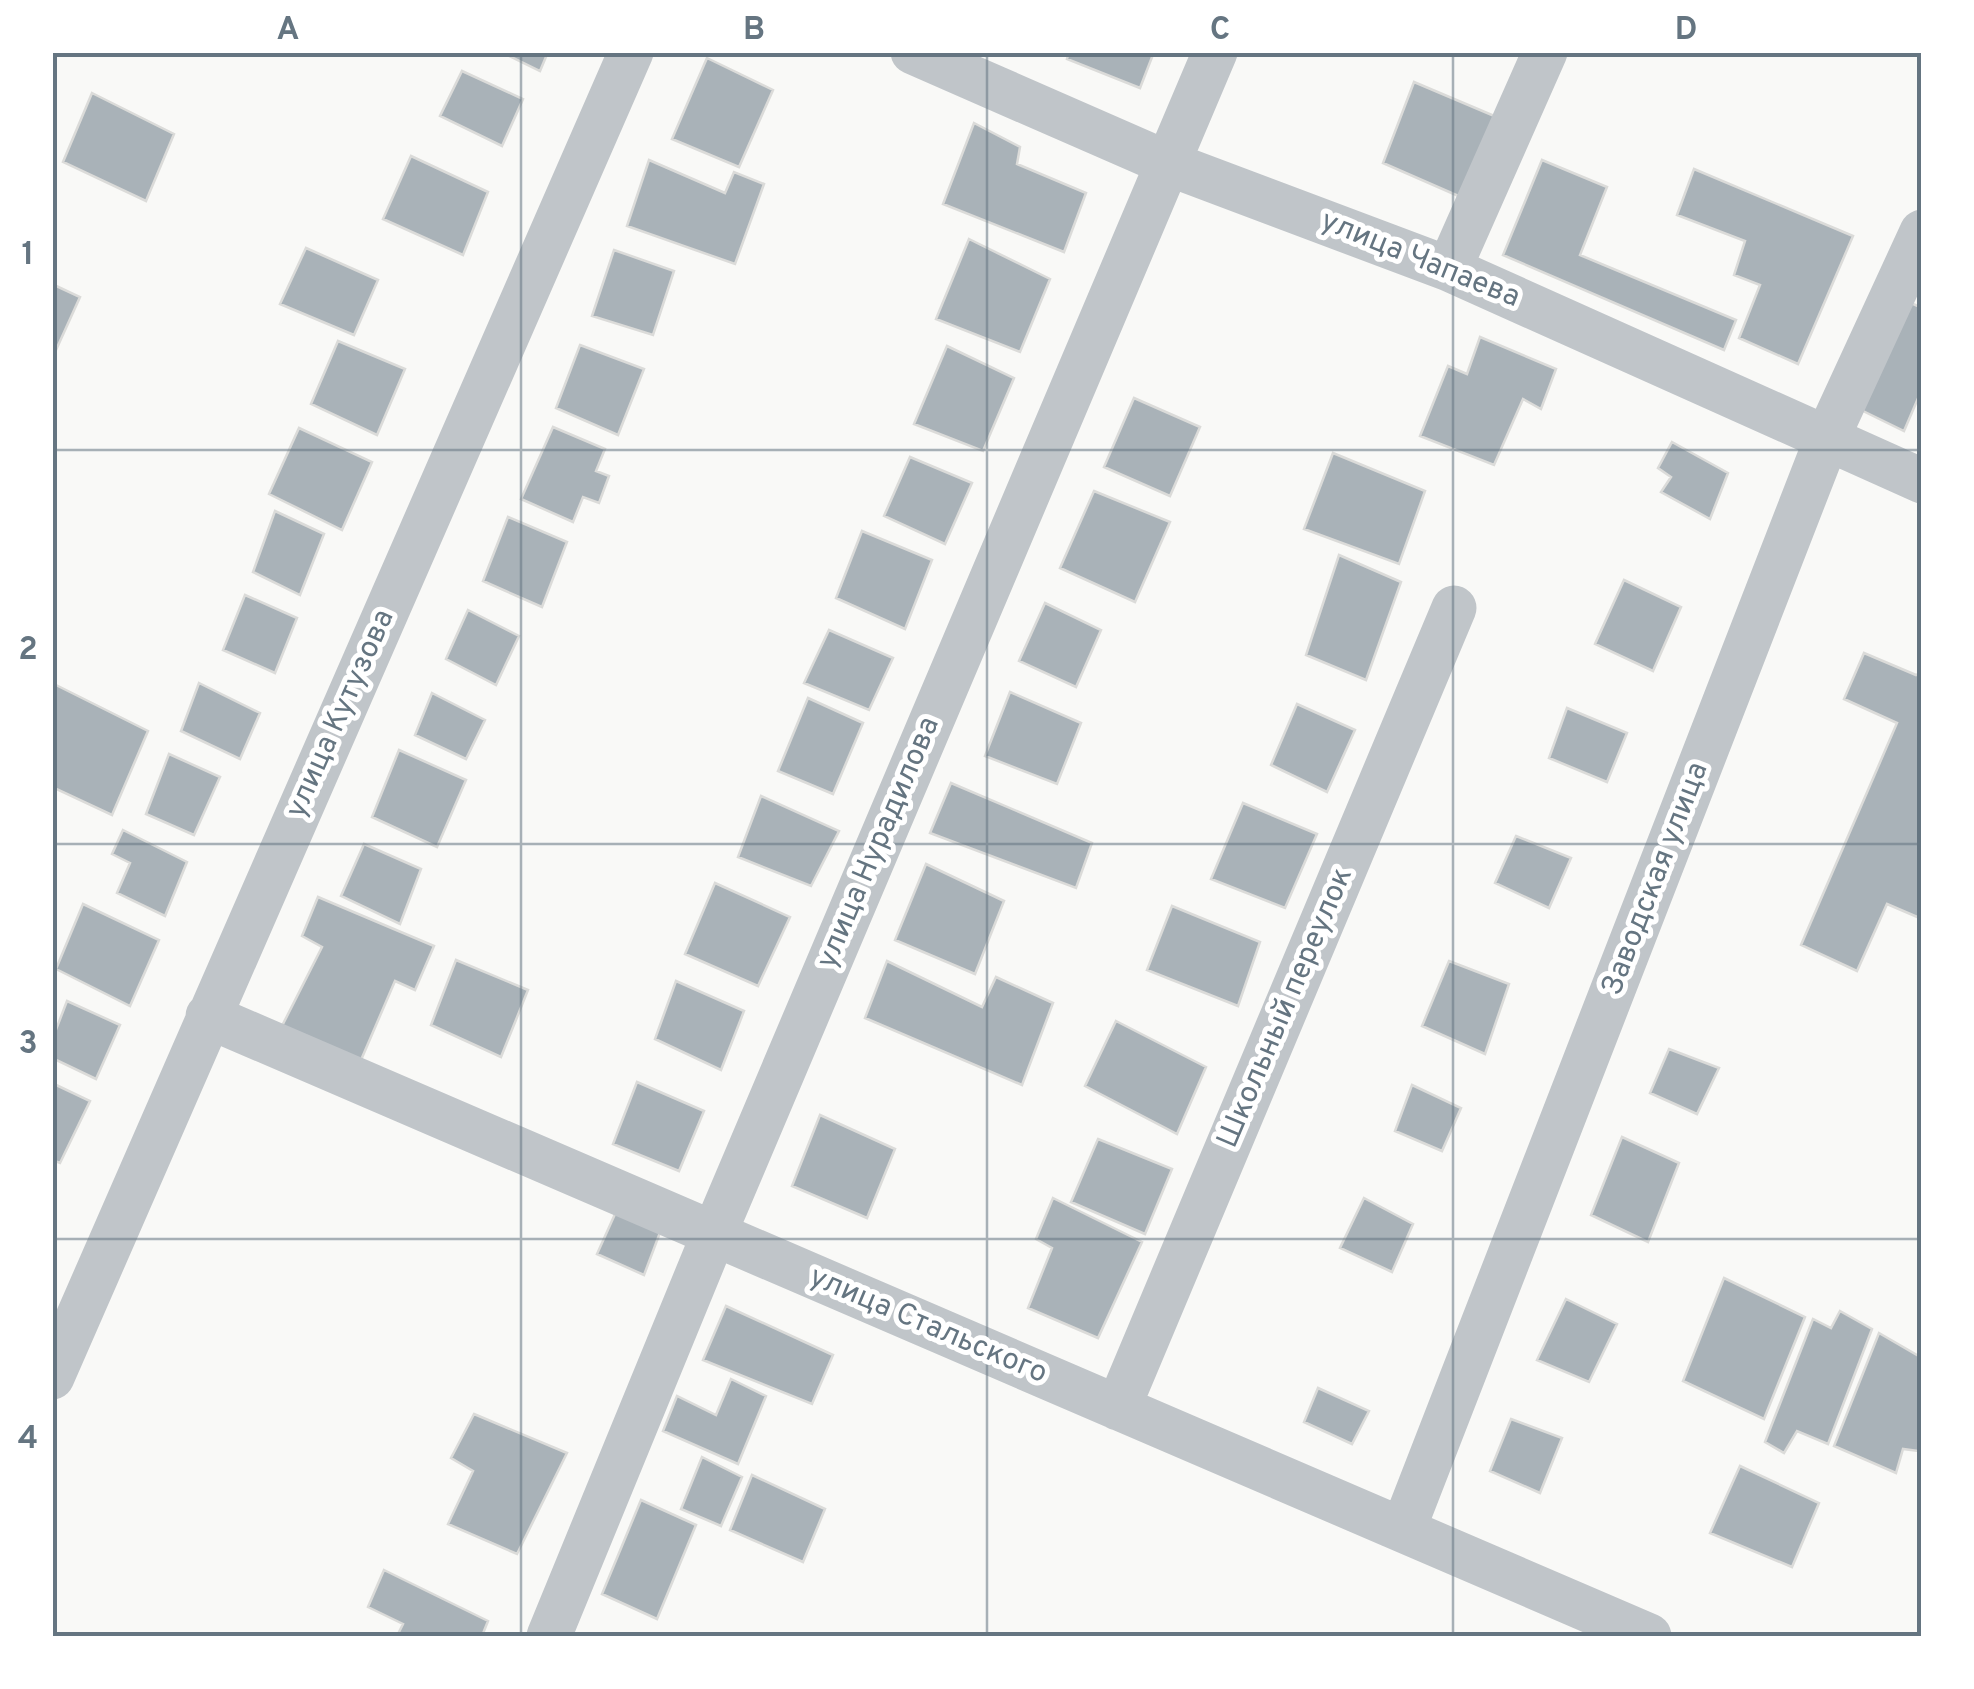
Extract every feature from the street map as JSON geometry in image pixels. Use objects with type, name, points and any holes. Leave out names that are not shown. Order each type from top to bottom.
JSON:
[{"type":"street","name":"улица Кутузова","points":[[52,1377],[632,52]]},
{"type":"street","name":"улица Чапаева","points":[[913,52],[1167,163],[1449,269],[1922,480]]},
{"type":"street","name":"улица Нурадилова","points":[[549,1636],[714,1234],[1215,52]]},
{"type":"street","points":[[1449,269],[1544,52]]},
{"type":"street","name":"Заводская улица","points":[[1402,1530],[1828,436],[1922,232]]},
{"type":"street","name":"Школьный переулок","points":[[1118,1408],[1454,608]]},
{"type":"street","name":"улица Стальского","points":[[208,1016],[1649,1636]]},
{"type":"building","points":[[501,52],[548,52],[540,71]]},
{"type":"building","points":[[1069,52],[1154,52],[1140,88],[1067,59]]},
{"type":"building","points":[[707,58],[773,90],[739,167],[672,139]]},
{"type":"building","points":[[462,71],[523,99],[502,146],[440,116]]},
{"type":"building","points":[[1414,82],[1499,118],[1463,198],[1383,163]]},
{"type":"building","points":[[92,93],[174,134],[146,201],[63,162]]},
{"type":"building","points":[[974,123],[1020,147],[1017,164],[1086,193],[1064,252],[943,204]]},
{"type":"building","points":[[411,156],[488,192],[463,255],[383,219]]},
{"type":"building","points":[[649,160],[725,193],[734,172],[764,184],[735,264],[627,226]]},
{"type":"building","points":[[1542,160],[1607,187],[1580,255],[1736,320],[1724,350],[1503,255]]},
{"type":"building","points":[[1694,169],[1853,236],[1798,364],[1739,338],[1760,285],[1734,275],[1745,241],[1677,215]]},
{"type":"building","points":[[969,239],[1050,279],[1020,352],[936,319]]},
{"type":"building","points":[[306,248],[378,280],[354,335],[280,304]]},
{"type":"building","points":[[614,250],[674,271],[653,335],[592,316]]},
{"type":"building","points":[[52,284],[80,297],[56,350],[52,349]]},
{"type":"building","points":[[1909,302],[1922,308],[1922,389],[1904,431],[1861,410]]},
{"type":"building","points":[[1480,337],[1556,369],[1541,409],[1523,399],[1494,465],[1420,436],[1448,366],[1467,374]]},
{"type":"building","points":[[338,341],[405,369],[377,435],[311,404]]},
{"type":"building","points":[[580,345],[644,369],[618,435],[556,408]]},
{"type":"building","points":[[947,346],[1014,378],[983,451],[914,424]]},
{"type":"building","points":[[1134,398],[1200,427],[1170,496],[1104,467]]},
{"type":"building","points":[[553,427],[605,449],[596,471],[609,476],[599,503],[583,497],[573,522],[521,499]]},
{"type":"building","points":[[299,428],[372,462],[342,530],[269,494]]},
{"type":"building","points":[[1672,442],[1728,473],[1710,519],[1661,492],[1671,477],[1658,468]]},
{"type":"building","points":[[1333,453],[1425,491],[1399,564],[1304,529]]},
{"type":"building","points":[[910,457],[972,483],[945,544],[884,516]]},
{"type":"building","points":[[1094,491],[1170,522],[1135,602],[1060,568]]},
{"type":"building","points":[[275,511],[324,534],[300,595],[253,572]]},
{"type":"building","points":[[508,517],[567,542],[542,607],[483,581]]},
{"type":"building","points":[[862,531],[932,560],[905,629],[836,598]]},
{"type":"building","points":[[1339,555],[1401,582],[1366,680],[1306,655]]},
{"type":"building","points":[[1624,580],[1681,607],[1653,671],[1595,644]]},
{"type":"building","points":[[245,595],[297,618],[275,673],[223,650]]},
{"type":"building","points":[[1045,603],[1101,630],[1076,687],[1019,661]]},
{"type":"building","points":[[468,610],[519,636],[496,685],[446,659]]},
{"type":"building","points":[[829,630],[893,658],[869,710],[804,683]]},
{"type":"building","points":[[1864,653],[1916,675],[1922,672],[1922,919],[1887,904],[1857,971],[1801,945],[1897,723],[1844,699]]},
{"type":"building","points":[[52,683],[148,731],[112,815],[52,787]]},
{"type":"building","points":[[199,683],[260,713],[240,759],[181,731]]},
{"type":"building","points":[[1010,692],[1081,723],[1057,784],[985,756]]},
{"type":"building","points":[[432,693],[485,720],[466,759],[415,735]]},
{"type":"building","points":[[808,698],[863,723],[833,794],[778,771]]},
{"type":"building","points":[[1297,704],[1355,730],[1327,792],[1271,765]]},
{"type":"building","points":[[1567,708],[1627,733],[1607,782],[1549,758]]},
{"type":"building","points":[[399,750],[466,780],[437,847],[372,817]]},
{"type":"building","points":[[169,754],[220,777],[194,835],[146,814]]},
{"type":"building","points":[[951,783],[1092,843],[1076,888],[930,833]]},
{"type":"building","points":[[761,796],[839,831],[811,886],[738,857]]},
{"type":"building","points":[[1243,803],[1317,834],[1285,908],[1211,879]]},
{"type":"building","points":[[123,830],[187,862],[165,916],[117,893],[130,863],[112,854]]},
{"type":"building","points":[[1516,836],[1571,858],[1549,908],[1495,883]]},
{"type":"building","points":[[364,844],[421,869],[400,924],[341,896]]},
{"type":"building","points":[[926,864],[1004,901],[975,974],[895,940]]},
{"type":"building","points":[[715,883],[790,917],[758,986],[685,954]]},
{"type":"building","points":[[318,897],[434,946],[415,990],[395,981],[361,1060],[282,1026],[322,947],[302,936]]},
{"type":"building","points":[[83,904],[159,940],[130,1006],[56,969]]},
{"type":"building","points":[[1172,906],[1260,942],[1238,1006],[1147,970]]},
{"type":"building","points":[[456,960],[528,990],[501,1057],[431,1025]]},
{"type":"building","points":[[887,961],[982,1007],[996,977],[1053,1003],[1022,1085],[865,1018]]},
{"type":"building","points":[[1449,961],[1509,984],[1485,1054],[1422,1026]]},
{"type":"building","points":[[676,981],[744,1011],[721,1070],[655,1039]]},
{"type":"building","points":[[67,1001],[120,1025],[96,1079],[52,1058],[52,1040]]},
{"type":"building","points":[[1116,1021],[1206,1067],[1177,1134],[1085,1086]]},
{"type":"building","points":[[1669,1049],[1719,1068],[1697,1114],[1650,1093]]},
{"type":"building","points":[[637,1082],[704,1111],[679,1171],[613,1144]]},
{"type":"building","points":[[52,1083],[90,1101],[60,1163],[52,1160]]},
{"type":"building","points":[[1412,1085],[1461,1108],[1442,1151],[1395,1131]]},
{"type":"building","points":[[820,1115],[895,1149],[867,1218],[792,1186]]},
{"type":"building","points":[[1622,1137],[1679,1163],[1648,1242],[1591,1215]]},
{"type":"building","points":[[1098,1139],[1172,1169],[1145,1234],[1071,1202]]},
{"type":"building","points":[[1053,1198],[1142,1242],[1098,1338],[1028,1308],[1052,1248],[1036,1239]]},
{"type":"building","points":[[1364,1198],[1413,1224],[1392,1272],[1340,1248]]},
{"type":"building","points":[[620,1203],[664,1222],[644,1275],[597,1254]]},
{"type":"building","points":[[1724,1278],[1805,1317],[1764,1419],[1683,1381]]},
{"type":"building","points":[[1566,1299],[1617,1324],[1589,1382],[1537,1360]]},
{"type":"building","points":[[726,1306],[833,1355],[812,1404],[703,1360]]},
{"type":"building","points":[[1840,1311],[1872,1329],[1828,1444],[1797,1431],[1784,1453],[1765,1442],[1813,1319],[1831,1328]]},
{"type":"building","points":[[1879,1333],[1922,1358],[1922,1443],[1918,1451],[1903,1449],[1896,1473],[1834,1446]]},
{"type":"building","points":[[731,1379],[766,1396],[738,1464],[663,1431],[677,1396],[716,1415]]},
{"type":"building","points":[[1318,1388],[1369,1411],[1352,1444],[1304,1422]]},
{"type":"building","points":[[474,1414],[567,1453],[517,1554],[448,1524],[473,1471],[451,1458]]},
{"type":"building","points":[[1511,1419],[1562,1438],[1540,1493],[1490,1471]]},
{"type":"building","points":[[702,1457],[742,1477],[721,1526],[681,1509]]},
{"type":"building","points":[[1740,1466],[1819,1503],[1792,1567],[1710,1533]]},
{"type":"building","points":[[752,1475],[825,1509],[803,1562],[730,1530]]},
{"type":"building","points":[[641,1500],[696,1525],[657,1619],[602,1594]]},
{"type":"building","points":[[384,1570],[488,1621],[482,1636],[397,1636],[403,1624],[368,1607]]}]
